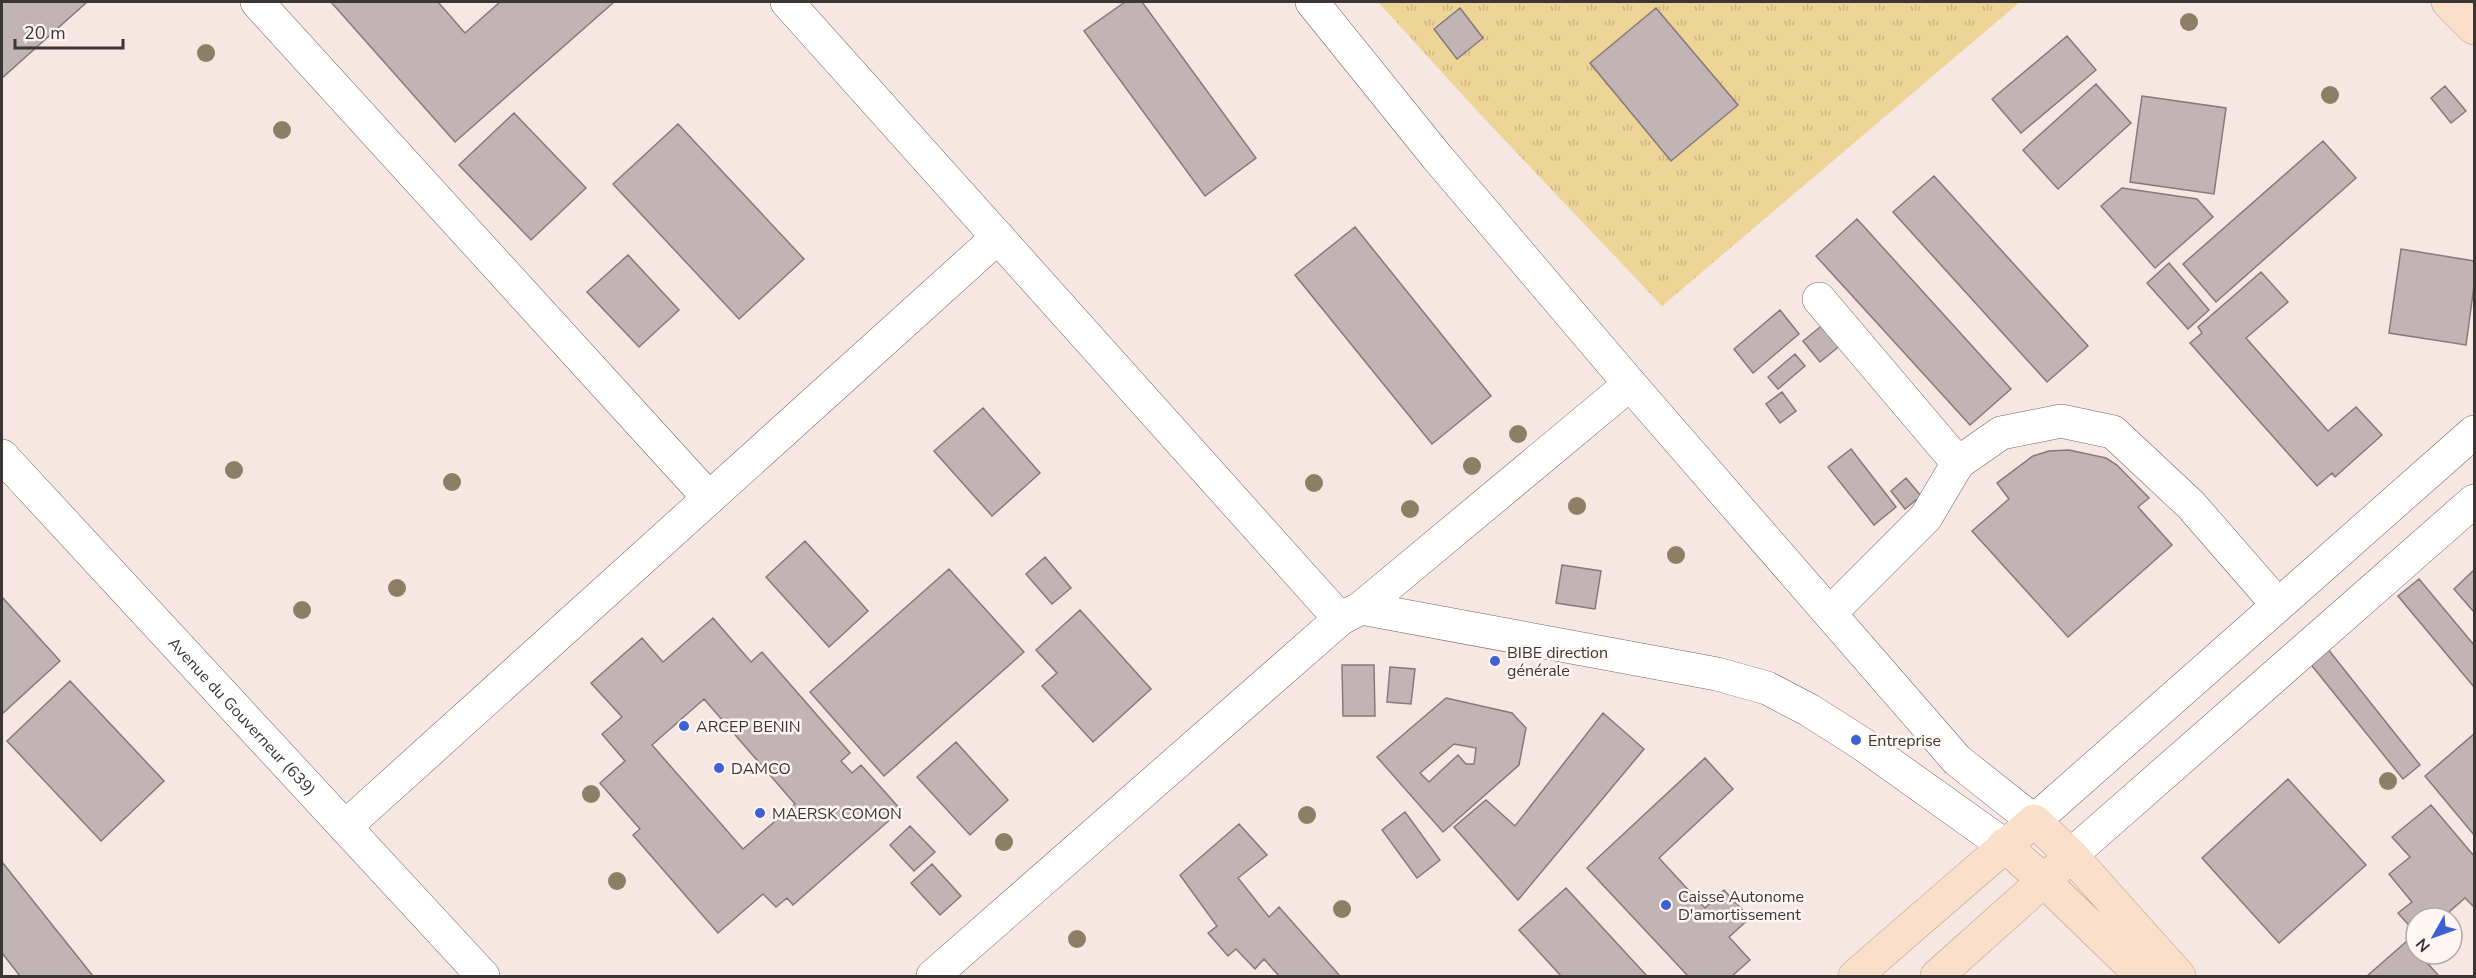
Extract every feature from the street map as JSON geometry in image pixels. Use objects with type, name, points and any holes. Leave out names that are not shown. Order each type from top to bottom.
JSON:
[{"type":"main road","points":[[2448,2],[2475,28]]},
{"type":"main road","points":[[1855,976],[2034,821],[2071,855],[2179,976]]},
{"type":"main road","points":[[2004,845],[2142,976]]},
{"type":"main road","points":[[1937,976],[2071,855]]},
{"type":"street","points":[[257,2],[709,498]]},
{"type":"street","points":[[788,2],[998,237],[1350,613],[1717,674],[1767,688],[1809,710],[1862,743],[2004,845]]},
{"type":"street","points":[[1312,2],[1437,157],[1630,384],[1957,760],[2034,821],[2475,432]]},
{"type":"street","points":[[345,827],[998,237]]},
{"type":"street","points":[[1819,299],[1958,464]]},
{"type":"street","points":[[933,976],[1350,613],[1630,384]]},
{"type":"street","points":[[1830,613],[1926,517],[1958,464],[2001,434],[2061,421],[2112,432],[2191,505],[2278,605]]},
{"type":"street","name":"Avenue du Gouverneur (639)","points":[[2,456],[483,976]]},
{"type":"street","points":[[2071,855],[2475,501]]},
{"type":"street","points":[[1957,760],[2004,845]]},
{"type":"green space","points":[[1378,2],[2020,2],[1662,306],[1479,113]]},
{"type":"building","points":[[2,2],[87,2],[2,78]]},
{"type":"building","points":[[331,2],[438,2],[465,33],[500,2],[614,2],[455,142]]},
{"type":"building","points":[[1125,2],[1142,2],[1256,158],[1205,196],[1084,31]]},
{"type":"building","points":[[1460,8],[1483,38],[1457,59],[1434,29]]},
{"type":"building","points":[[1656,8],[1738,105],[1671,161],[1590,63]]},
{"type":"building","points":[[2067,36],[2096,70],[2021,133],[1992,99]]},
{"type":"building","points":[[2096,84],[2131,123],[2058,189],[2023,150]]},
{"type":"building","points":[[2445,86],[2466,111],[2451,123],[2431,98]]},
{"type":"building","points":[[2142,96],[2226,108],[2214,194],[2130,182]]},
{"type":"building","points":[[514,113],[586,188],[531,240],[459,165]]},
{"type":"building","points":[[678,124],[804,259],[739,319],[613,184]]},
{"type":"building","points":[[2323,141],[2356,178],[2216,302],[2183,264]]},
{"type":"building","points":[[1934,176],[2088,346],[2047,382],[1893,212]]},
{"type":"building","points":[[2122,188],[2197,199],[2213,217],[2155,268],[2101,206]]},
{"type":"building","points":[[1857,219],[2011,389],[1970,425],[1816,256]]},
{"type":"building","points":[[1355,227],[1491,396],[1432,444],[1295,275]]},
{"type":"building","points":[[2401,249],[2474,261],[2474,286],[2466,345],[2389,333]]},
{"type":"building","points":[[628,255],[679,310],[639,347],[587,292]]},
{"type":"building","points":[[2169,263],[2209,310],[2188,329],[2147,283]]},
{"type":"building","points":[[2261,272],[2288,302],[2246,338],[2328,431],[2356,407],[2382,435],[2335,477],[2332,473],[2317,486],[2190,343],[2202,333],[2198,327]]},
{"type":"building","points":[[1780,310],[1799,334],[1753,373],[1734,349]]},
{"type":"building","points":[[1825,323],[1842,344],[1820,362],[1803,341]]},
{"type":"building","points":[[1795,354],[1805,366],[1778,389],[1768,377]]},
{"type":"building","points":[[1782,392],[1796,411],[1780,423],[1766,404]]},
{"type":"building","points":[[983,408],[1040,473],[992,516],[934,451]]},
{"type":"building","points":[[1851,449],[1896,507],[1874,525],[1828,467]]},
{"type":"building","points":[[2069,450],[2106,458],[2117,465],[2149,498],[2138,507],[2172,545],[2068,637],[1972,531],[2009,499],[1997,483],[2033,456],[2049,451]]},
{"type":"building","points":[[1906,478],[1921,496],[1905,509],[1891,491]]},
{"type":"building","points":[[805,541],[868,611],[829,647],[766,577]]},
{"type":"building","points":[[1045,557],[1071,588],[1052,604],[1026,574]]},
{"type":"building","points":[[1562,565],[1601,571],[1595,609],[1556,603]]},
{"type":"building","points":[[949,569],[1024,652],[884,776],[810,692]]},
{"type":"building","points":[[2474,570],[2474,612],[2454,589]]},
{"type":"building","points":[[2419,579],[2474,645],[2474,687],[2398,596]]},
{"type":"building","points":[[2,597],[60,661],[2,714]]},
{"type":"building","points":[[1080,610],[1151,689],[1093,742],[1042,686],[1057,673],[1036,650]]},
{"type":"building","points":[[713,618],[751,662],[762,652],[850,753],[841,761],[852,773],[861,765],[901,810],[793,905],[787,898],[776,907],[763,894],[718,933],[633,835],[640,829],[600,783],[625,761],[602,734],[622,717],[591,683],[642,638],[663,662]]},
{"type":"building","points":[[2327,648],[2420,765],[2403,779],[2309,662]]},
{"type":"building","points":[[1342,665],[1374,665],[1375,716],[1343,716]]},
{"type":"building","points":[[1390,667],[1415,669],[1411,704],[1387,702]]},
{"type":"building","points":[[70,681],[164,781],[101,841],[7,741]]},
{"type":"building","points":[[1446,698],[1512,713],[1526,728],[1519,765],[1443,832],[1377,757]],"holes":[[[1454,744],[1476,748],[1474,764],[1466,764],[1458,755],[1429,782],[1420,773]]]},
{"type":"building","points":[[704,699],[795,804],[743,849],[652,745]]},
{"type":"building","points":[[1603,713],[1644,749],[1518,900],[1454,827],[1486,800],[1515,826]]},
{"type":"building","points":[[2474,734],[2474,835],[2425,776]]},
{"type":"building","points":[[956,742],[1008,800],[970,835],[917,777]]},
{"type":"building","points":[[1705,758],[1733,789],[1659,858],[1705,908],[1724,890],[1750,918],[1729,937],[1750,960],[1732,976],[1688,976],[1587,868]]},
{"type":"building","points":[[2288,779],[2366,865],[2279,943],[2202,858]]},
{"type":"building","points":[[2431,805],[2474,856],[2474,907],[2465,898],[2456,906],[2407,906],[2412,902],[2389,874],[2410,857],[2392,837]]},
{"type":"building","points":[[1405,812],[1440,860],[1417,878],[1382,830]]},
{"type":"building","points":[[1239,824],[1267,855],[1238,878],[1269,917],[1279,907],[1340,976],[1279,976],[1264,959],[1255,969],[1236,949],[1228,956],[1208,933],[1217,926],[1180,875]]},
{"type":"building","points":[[910,826],[935,852],[914,871],[890,845]]},
{"type":"building","points":[[2,862],[93,976],[20,976],[2,953]]},
{"type":"building","points":[[932,864],[961,896],[940,915],[911,883]]},
{"type":"building","points":[[1566,888],[1647,976],[1561,976],[1519,930]]},
{"type":"building","points":[[2404,908],[2404,920],[2398,913]]},
{"type":"building","points":[[2404,944],[2404,966],[2430,966],[2439,976],[2367,976]]},
{"type":"place","name":"BIBE direction générale","points":[[1495,661]]},
{"type":"place","name":"ARCEP BENIN","points":[[684,726]]},
{"type":"place","name":"Entreprise","points":[[1856,740]]},
{"type":"place","name":"DAMCO","points":[[719,768]]},
{"type":"place","name":"MAERSK COMON","points":[[760,813]]},
{"type":"place","name":"Caisse Autonome D'amortissement","points":[[1666,905]]}]
